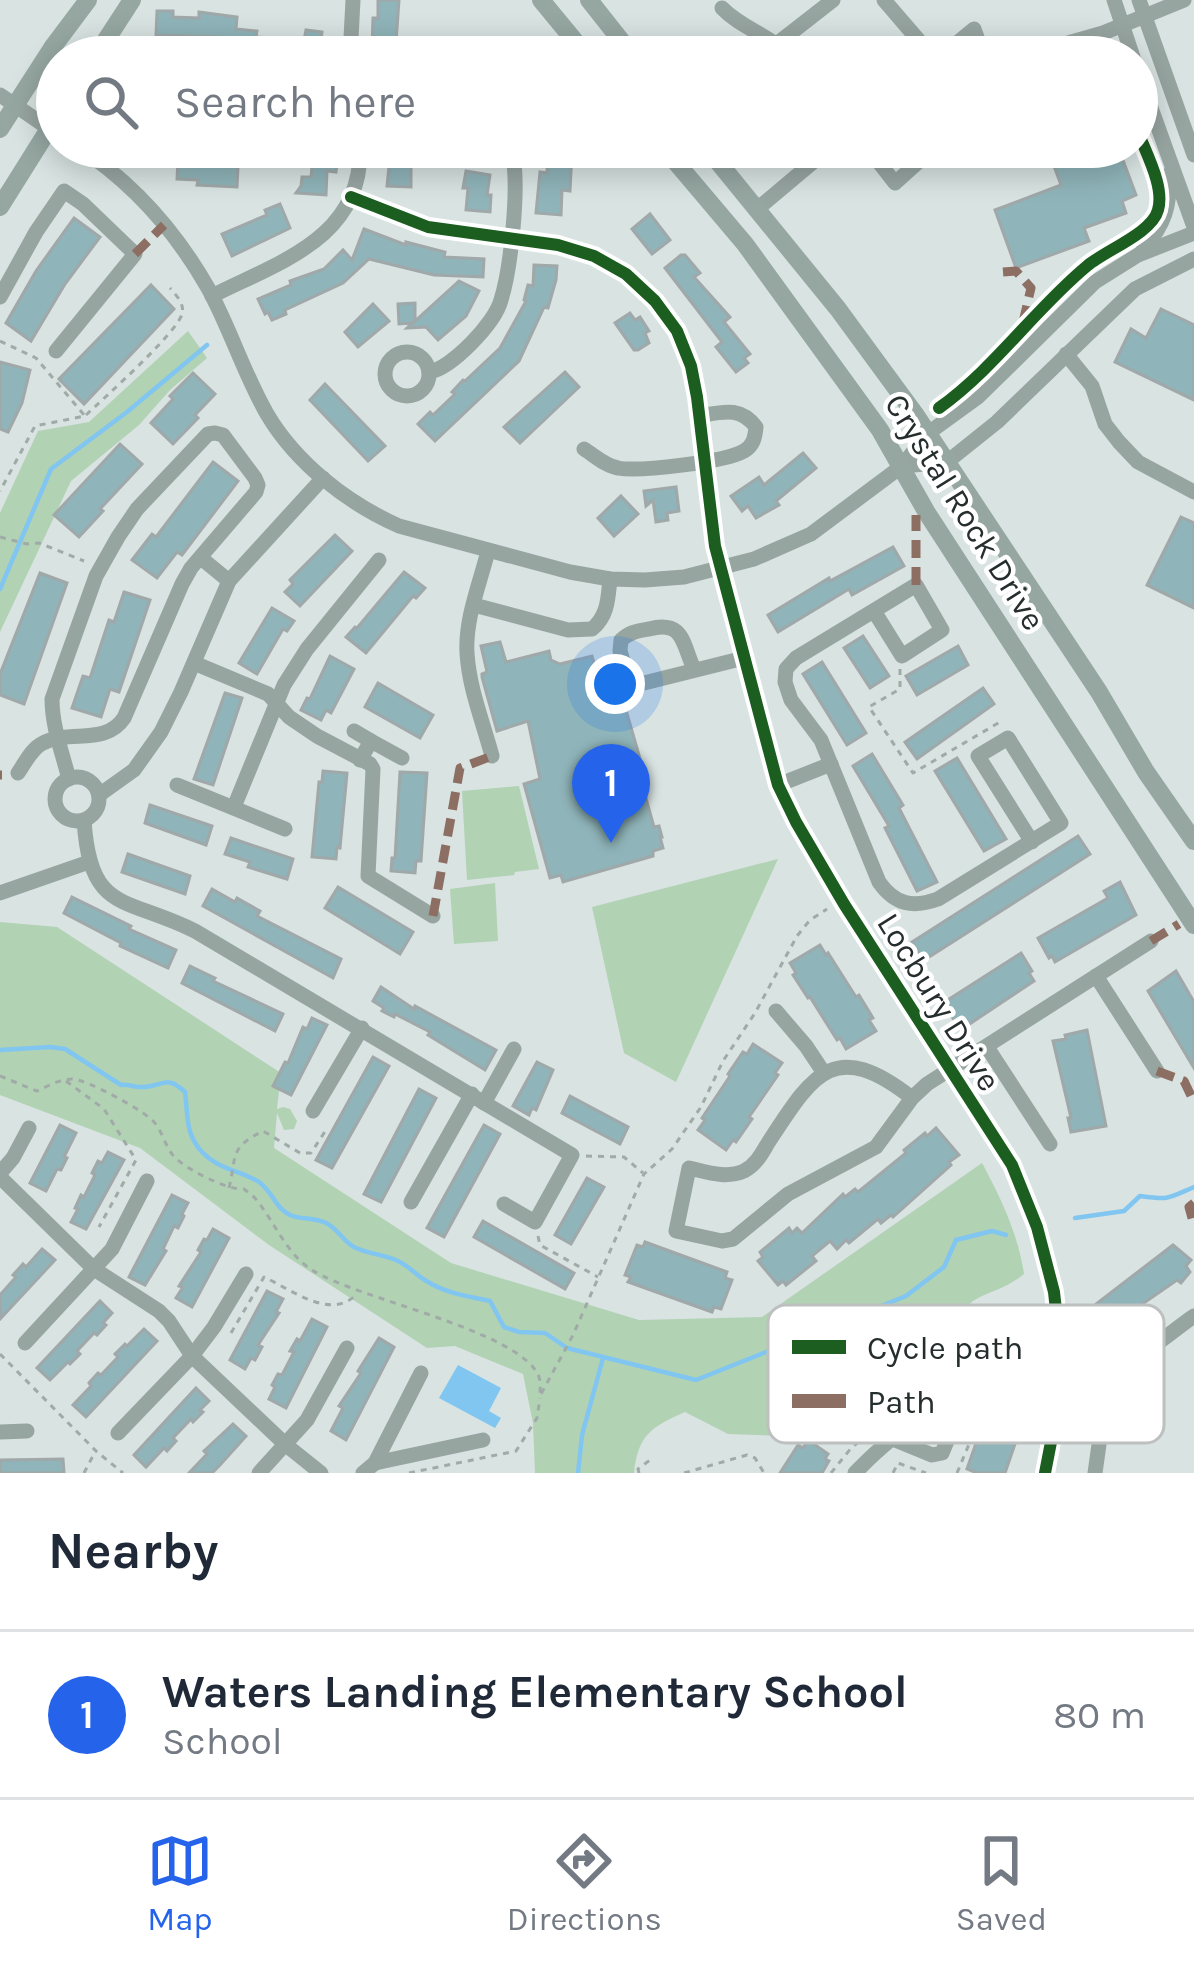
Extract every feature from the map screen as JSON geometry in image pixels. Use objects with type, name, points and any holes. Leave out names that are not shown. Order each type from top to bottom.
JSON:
[{"type":"main road","points":[[59,36],[88,0]]},
{"type":"main road","points":[[109,36],[132,0]]},
{"type":"main road","points":[[541,0],[571,36]]},
{"type":"main road","points":[[589,0],[617,36]]},
{"type":"main road","points":[[0,130],[8,100],[36,65]]},
{"type":"main road","points":[[0,207],[36,153]]},
{"type":"main road","name":"Crystal Rock Drive","points":[[681,168],[745,244],[846,382],[1194,925]]},
{"type":"main road","name":"Crystal Rock Drive","points":[[722,168],[838,310],[947,462],[1194,841]]},
{"type":"street","points":[[351,36],[353,0]]},
{"type":"street","points":[[787,36],[833,0]]},
{"type":"street","points":[[884,0],[917,36]]},
{"type":"street","points":[[1114,0],[1126,36]]},
{"type":"street","points":[[1089,36],[1122,25],[1142,7],[1184,0]]},
{"type":"street","points":[[1142,7],[1152,36]]},
{"type":"street","points":[[722,8],[765,36]]},
{"type":"street","points":[[1158,53],[1194,155]]},
{"type":"street","points":[[8,100],[36,116]]},
{"type":"street","points":[[107,168],[153,210],[178,242],[212,296],[269,416],[323,478],[377,517],[399,526],[570,572],[645,580],[722,568],[811,534],[902,466],[927,434],[978,397],[1095,282],[1138,255],[1194,230],[1158,129]]},
{"type":"street","points":[[1138,255],[1166,219],[1170,164]]},
{"type":"street","points":[[212,296],[314,244],[335,223],[358,179],[359,168]]},
{"type":"street","points":[[429,372],[441,370],[486,328],[501,304],[516,168]]},
{"type":"street","points":[[755,210],[806,168]]},
{"type":"street","points":[[883,168],[895,183],[912,168]]},
{"type":"street","points":[[0,297],[64,191],[101,220],[134,254],[56,351]]},
{"type":"street","name":"Locbury Drive","points":[[350,197],[428,227],[558,245],[594,256],[626,274],[655,301],[677,332],[691,366],[715,546],[778,785],[834,888],[1012,1165],[1026,1196],[1055,1305]]},
{"type":"street","points":[[902,466],[947,462],[997,422],[1135,289],[1194,259]]},
{"type":"street","points":[[1066,353],[1092,386],[1106,424],[1119,442],[1138,462],[1194,492]]},
{"type":"street","points":[[584,449],[612,467],[631,469],[704,462],[747,450],[755,439],[756,427],[747,416],[734,411],[699,416]]},
{"type":"street","points":[[18,773],[43,743],[58,739],[73,735],[96,736],[117,729],[191,568],[250,501],[258,485],[224,435],[208,434],[137,509],[96,576],[52,699],[52,719],[58,739],[68,778]]},
{"type":"street","points":[[99,795],[88,779],[68,778],[57,789],[55,804],[63,817],[84,820],[94,813],[99,795],[134,770],[161,732],[229,581],[323,478]]},
{"type":"street","points":[[488,551],[468,634],[469,664],[492,756]]},
{"type":"street","points":[[201,558],[229,581]]},
{"type":"street","points":[[235,807],[284,685],[379,560]]},
{"type":"street","points":[[474,605],[568,630],[592,629],[606,609],[610,579]]},
{"type":"street","points":[[874,610],[902,656],[942,629],[916,585],[874,610],[796,658],[784,682],[820,740],[887,894],[910,905],[938,899],[1032,842],[1061,824],[1008,738],[978,756],[1032,842]]},
{"type":"street","points":[[694,669],[675,628],[665,625],[621,640],[629,681],[636,685],[744,658]]},
{"type":"street","points":[[194,663],[268,694],[316,736],[370,764],[368,876],[433,916]]},
{"type":"street","points":[[354,731],[402,758]]},
{"type":"street","points":[[360,760],[371,741]]},
{"type":"street","points":[[778,785],[831,764]]},
{"type":"street","points":[[177,784],[286,829]]},
{"type":"street","points":[[84,820],[89,862],[99,884],[114,898],[195,931],[572,1155],[535,1222],[504,1204]]},
{"type":"street","points":[[0,893],[89,862]]},
{"type":"street","points":[[912,1098],[858,1066],[824,1073],[802,1091],[752,1167],[730,1175],[689,1168],[676,1232],[733,1239],[788,1195],[876,1147],[919,1090],[1151,940]]},
{"type":"street","points":[[1096,976],[1157,1071]]},
{"type":"street","points":[[776,1011],[824,1073]]},
{"type":"street","points":[[313,1111],[362,1028]]},
{"type":"street","points":[[987,1047],[1050,1144]]},
{"type":"street","points":[[411,1202],[514,1049]]},
{"type":"street","points":[[29,1128],[0,1175],[94,1269],[159,1311],[192,1356],[321,1473]]},
{"type":"street","points":[[25,1343],[112,1249],[147,1181]]},
{"type":"street","points":[[118,1433],[192,1356],[246,1274]]},
{"type":"street","points":[[1164,1335],[1194,1316]]},
{"type":"street","points":[[259,1473],[307,1420],[347,1348]]},
{"type":"street","points":[[369,1468],[421,1373]]},
{"type":"street","points":[[0,1432],[27,1431]]},
{"type":"street","points":[[369,1468],[483,1440]]},
{"type":"street","points":[[855,1473],[888,1443]]},
{"type":"street","points":[[902,1443],[932,1455],[942,1453],[945,1443]]},
{"type":"street","name":"Locbury Drive","points":[[1045,1473],[1051,1443]]},
{"type":"street","points":[[1095,1473],[1099,1443]]},
{"type":"path","points":[[0,491],[35,426],[85,416],[181,317],[184,310],[170,288]]},
{"type":"path","points":[[0,341],[46,366],[85,416]]},
{"type":"path","points":[[0,537],[39,543],[84,561]]},
{"type":"path","points":[[900,669],[901,689],[869,707],[913,773],[1000,722]]},
{"type":"path","points":[[0,1076],[37,1091],[76,1078],[153,1120],[182,1166],[254,1197],[301,1263],[333,1282],[423,1311],[501,1345],[524,1358],[539,1376],[540,1396],[573,1335],[644,1174],[672,1149],[700,1107],[797,936],[827,909]]},
{"type":"path","points":[[64,1079],[104,1109],[136,1160],[99,1227]]},
{"type":"path","points":[[229,1188],[242,1142],[262,1131],[299,1153],[311,1153],[326,1130]]},
{"type":"path","points":[[572,1155],[624,1157],[644,1174]]},
{"type":"path","points":[[535,1222],[540,1244],[599,1278]]},
{"type":"path","points":[[231,1333],[264,1277],[324,1305],[343,1305],[358,1292]]},
{"type":"path","points":[[0,1354],[123,1473]]},
{"type":"path","points":[[958,1473],[970,1443]]},
{"type":"path","points":[[84,1473],[96,1450]]},
{"type":"path","points":[[684,1473],[747,1455],[755,1458],[764,1473]]},
{"type":"path","points":[[639,1473],[650,1460]]},
{"type":"path","points":[[893,1473],[898,1463],[926,1473]]},
{"type":"green space","points":[[188,331],[207,358],[139,425],[71,481],[0,632],[0,513],[38,431],[89,422]]},
{"type":"green space","points":[[519,786],[539,869],[467,880],[462,791]]},
{"type":"green space","points":[[778,859],[676,1082],[624,1053],[592,907]]},
{"type":"green space","points":[[495,883],[498,941],[454,944],[450,889]]},
{"type":"green space","points":[[0,922],[57,927],[281,1073],[277,1109],[290,1109],[297,1121],[294,1129],[284,1130],[277,1113],[274,1148],[451,1263],[639,1320],[762,1317],[768,1313],[768,1435],[728,1434],[685,1412],[648,1434],[634,1473],[535,1473],[533,1423],[523,1374],[455,1346],[427,1348],[269,1245],[140,1148],[0,1095]]},
{"type":"green space","points":[[982,1163],[1008,1217],[1024,1274],[969,1305],[779,1305]]},
{"type":"water","points":[[458,1365],[501,1388],[489,1411],[501,1418],[495,1428],[439,1398]]},
{"type":"building","points":[[378,0],[399,0],[396,36],[372,36],[373,18],[378,18]]},
{"type":"building","points":[[157,11],[173,11],[173,17],[199,18],[199,12],[237,17],[236,29],[257,31],[256,36],[156,35]]},
{"type":"building","points":[[178,168],[238,168],[237,187],[177,179]]},
{"type":"building","points":[[312,168],[336,168],[336,172],[327,171],[326,195],[296,193],[302,177],[311,177]]},
{"type":"building","points":[[389,168],[411,168],[411,187],[387,186]]},
{"type":"building","points":[[547,168],[571,168],[570,191],[562,190],[561,215],[536,213],[540,172],[547,173]]},
{"type":"building","points":[[1055,168],[1126,168],[1136,195],[1122,201],[1126,213],[1084,228],[1089,241],[1016,268],[995,210],[1061,185]]},
{"type":"building","points":[[466,171],[490,175],[490,212],[466,210]]},
{"type":"building","points":[[280,204],[290,228],[232,256],[222,234],[267,215],[265,210]]},
{"type":"building","points":[[650,214],[670,240],[652,254],[632,229]]},
{"type":"building","points":[[74,218],[100,237],[31,341],[6,323]]},
{"type":"building","points":[[364,229],[406,245],[445,252],[444,257],[484,259],[483,277],[434,275],[369,259],[343,283],[285,310],[286,314],[272,320],[265,314],[258,299],[324,269],[343,250],[352,260]]},
{"type":"building","points":[[681,255],[700,273],[694,277],[730,317],[724,322],[750,354],[744,358],[748,363],[736,372],[716,347],[722,342],[665,268]]},
{"type":"building","points":[[534,265],[557,266],[556,280],[548,308],[544,307],[519,361],[435,441],[418,424],[500,348],[526,301],[528,285],[533,286]]},
{"type":"building","points":[[459,281],[479,291],[466,316],[438,340],[426,327],[399,324],[398,304],[415,303],[415,321]]},
{"type":"building","points":[[151,285],[174,309],[84,404],[59,379]]},
{"type":"building","points":[[373,304],[389,321],[358,347],[345,332]]},
{"type":"building","points":[[1161,309],[1194,325],[1194,400],[1115,362],[1131,329],[1146,338]]},
{"type":"building","points":[[630,313],[635,320],[640,317],[649,331],[645,333],[649,343],[638,350],[615,323]]},
{"type":"building","points":[[0,362],[30,370],[8,432],[0,429]]},
{"type":"building","points":[[565,372],[579,387],[520,443],[504,427]]},
{"type":"building","points":[[193,373],[215,394],[173,444],[151,423]]},
{"type":"building","points":[[325,384],[385,446],[368,461],[310,400]]},
{"type":"building","points":[[120,444],[142,464],[79,537],[54,515]]},
{"type":"building","points":[[803,453],[816,468],[776,501],[779,505],[756,518],[748,506],[742,511],[731,496],[759,477],[764,485]]},
{"type":"building","points":[[213,462],[238,481],[182,555],[177,552],[157,578],[132,560],[152,534],[156,537]]},
{"type":"building","points":[[676,487],[679,511],[656,522],[653,500],[646,506],[644,491]]},
{"type":"building","points":[[621,496],[638,514],[614,536],[598,518]]},
{"type":"building","points":[[1181,517],[1194,523],[1194,608],[1147,585]]},
{"type":"building","points":[[335,535],[352,551],[300,606],[285,592],[293,584],[290,580]]},
{"type":"building","points":[[893,547],[904,566],[852,595],[849,589],[778,632],[768,615]]},
{"type":"building","points":[[404,572],[425,588],[366,653],[346,637]]},
{"type":"building","points":[[40,573],[67,583],[24,704],[0,695],[0,674]]},
{"type":"building","points":[[124,592],[150,600],[119,692],[110,689],[101,717],[72,708],[83,676],[90,678],[109,620],[114,622]]},
{"type":"building","points":[[272,608],[294,621],[287,631],[283,629],[257,674],[239,663]]},
{"type":"building","points":[[863,636],[889,676],[870,688],[844,648]]},
{"type":"building","points":[[500,642],[506,662],[549,651],[551,660],[560,664],[592,656],[603,693],[614,695],[617,706],[624,703],[654,827],[659,826],[662,837],[663,848],[653,851],[653,856],[563,882],[561,875],[550,878],[524,784],[540,779],[528,721],[497,731],[482,677],[487,672],[481,646]]},
{"type":"building","points":[[958,646],[968,665],[917,695],[906,676]]},
{"type":"building","points":[[330,656],[354,669],[331,713],[326,710],[321,720],[301,710]]},
{"type":"building","points":[[822,662],[866,733],[847,745],[803,674]]},
{"type":"building","points":[[378,683],[433,715],[420,738],[365,707]]},
{"type":"building","points":[[983,688],[994,704],[917,759],[905,742]]},
{"type":"building","points":[[225,693],[242,698],[213,785],[194,779]]},
{"type":"building","points":[[872,754],[903,805],[899,808],[937,882],[917,891],[885,828],[889,826],[853,766]]},
{"type":"building","points":[[957,758],[1006,839],[984,851],[935,771]]},
{"type":"building","points":[[323,771],[347,773],[336,859],[312,857]]},
{"type":"building","points":[[400,772],[427,773],[421,861],[416,861],[415,873],[391,871]]},
{"type":"building","points":[[150,805],[212,826],[206,845],[145,823]]},
{"type":"building","points":[[1078,836],[1090,854],[923,961],[912,942]]},
{"type":"building","points":[[231,838],[293,859],[287,879],[225,854]]},
{"type":"building","points":[[128,854],[190,876],[185,894],[122,872]]},
{"type":"building","points":[[1120,882],[1136,915],[1055,962],[1049,958],[1038,938],[1108,898],[1104,891]]},
{"type":"building","points":[[338,887],[413,932],[400,954],[325,908]]},
{"type":"building","points":[[212,889],[235,902],[237,898],[260,911],[257,916],[341,959],[333,978],[203,906]]},
{"type":"building","points":[[72,897],[176,950],[168,968],[64,913]]},
{"type":"building","points":[[820,945],[873,1018],[869,1020],[876,1031],[846,1049],[793,975],[790,963]]},
{"type":"building","points":[[1021,953],[1034,981],[968,1025],[964,1018],[956,1023],[943,1003]]},
{"type":"building","points":[[190,966],[283,1014],[275,1031],[182,983]]},
{"type":"building","points":[[1176,971],[1194,1002],[1194,1068],[1148,991]]},
{"type":"building","points":[[381,987],[496,1050],[485,1070],[428,1035],[430,1032],[382,1011],[373,1001]]},
{"type":"building","points":[[312,1018],[327,1025],[291,1095],[273,1086]]},
{"type":"building","points":[[1087,1030],[1106,1126],[1071,1132],[1053,1041]]},
{"type":"building","points":[[753,1044],[782,1063],[752,1119],[726,1150],[698,1130],[728,1074]]},
{"type":"building","points":[[373,1057],[389,1066],[332,1168],[316,1160]]},
{"type":"building","points":[[537,1062],[553,1070],[536,1110],[532,1108],[529,1115],[513,1106]]},
{"type":"building","points":[[419,1089],[436,1098],[381,1202],[364,1194]]},
{"type":"building","points":[[570,1096],[628,1127],[620,1144],[562,1113]]},
{"type":"building","points":[[60,1125],[76,1133],[61,1170],[57,1169],[46,1191],[30,1183]]},
{"type":"building","points":[[484,1125],[500,1134],[444,1237],[427,1228]]},
{"type":"building","points":[[936,1128],[959,1155],[951,1165],[893,1217],[881,1223],[878,1219],[837,1249],[830,1241],[812,1256],[816,1261],[786,1285],[783,1281],[778,1285],[758,1261],[763,1257],[760,1252],[789,1228],[802,1233],[843,1194],[858,1192]]},
{"type":"building","points":[[108,1152],[124,1160],[86,1229],[71,1222],[75,1208],[98,1161],[102,1163]]},
{"type":"building","points":[[587,1178],[604,1187],[571,1244],[555,1235]]},
{"type":"building","points":[[172,1195],[188,1203],[145,1285],[129,1277]]},
{"type":"building","points":[[483,1221],[574,1273],[565,1289],[474,1237]]},
{"type":"building","points":[[213,1229],[229,1238],[192,1307],[176,1298],[183,1287],[179,1286]]},
{"type":"building","points":[[645,1242],[727,1272],[725,1278],[732,1280],[721,1309],[714,1307],[712,1312],[628,1282],[631,1277],[625,1275],[637,1245],[643,1247]]},
{"type":"building","points":[[1173,1245],[1191,1260],[1186,1266],[1190,1272],[1181,1283],[1177,1280],[1141,1305],[1096,1304]]},
{"type":"building","points":[[42,1249],[55,1260],[0,1319],[0,1295],[23,1264],[26,1267]]},
{"type":"building","points":[[267,1291],[283,1299],[255,1360],[251,1358],[245,1369],[230,1360]]},
{"type":"building","points":[[100,1301],[112,1313],[106,1325],[50,1380],[37,1368]]},
{"type":"building","points":[[312,1319],[327,1327],[286,1408],[269,1399],[272,1385]]},
{"type":"building","points":[[144,1329],[157,1341],[86,1417],[73,1405],[98,1373],[118,1357],[115,1354]]},
{"type":"building","points":[[379,1338],[394,1347],[346,1440],[331,1431],[343,1408],[339,1406]]},
{"type":"building","points":[[196,1388],[209,1401],[203,1412],[146,1467],[134,1455]]},
{"type":"building","points":[[233,1424],[246,1436],[220,1465],[212,1473],[189,1473],[207,1454],[204,1451]]},
{"type":"building","points":[[812,1443],[828,1454],[822,1473],[780,1473],[798,1445],[803,1448]]},
{"type":"building","points":[[976,1443],[1015,1444],[1005,1473],[967,1469]]},
{"type":"building","points":[[63,1459],[64,1473],[0,1473],[0,1460]]},
{"type":"waterway","points":[[0,589],[51,469],[207,345]]},
{"type":"waterway","points":[[0,1050],[65,1049],[121,1085],[172,1083],[185,1092],[190,1131],[197,1145],[215,1163],[259,1182],[290,1215],[326,1223],[354,1247],[398,1261],[443,1289],[490,1301],[504,1327],[545,1333],[567,1348],[696,1380],[768,1351]]},
{"type":"waterway","points":[[1075,1218],[1124,1211],[1140,1196],[1168,1198],[1194,1187]]},
{"type":"waterway","points":[[884,1305],[906,1296],[944,1267],[956,1240],[992,1231],[1006,1235]]},
{"type":"waterway","points":[[578,1473],[582,1435],[603,1358]]},
{"type":"marked path","points":[[135,254],[164,225]]},
{"type":"marked path","points":[[1003,272],[1016,271],[1031,288],[1024,318],[1028,323]]},
{"type":"marked path","points":[[916,515],[916,585]]},
{"type":"marked path","points":[[433,916],[460,768],[492,756]]},
{"type":"marked path","points":[[1151,941],[1179,924]]},
{"type":"marked path","points":[[1157,1071],[1184,1081],[1194,1102]]},
{"type":"marked path","points":[[1194,1203],[1189,1207],[1194,1225]]},
{"type":"cycle path","points":[[939,408],[1087,266],[1147,226],[1159,201],[1153,168]]},
{"type":"cycle path","points":[[351,197],[428,227],[558,245],[594,256],[626,274],[655,301],[677,331],[697,397],[715,546],[778,785],[844,904],[1012,1165],[1037,1227],[1055,1305]]},
{"type":"cycle path","points":[[1045,1473],[1051,1443]]},
{"type":"place","name":"Waters Landing Elementary School","points":[[611,843]]}]
